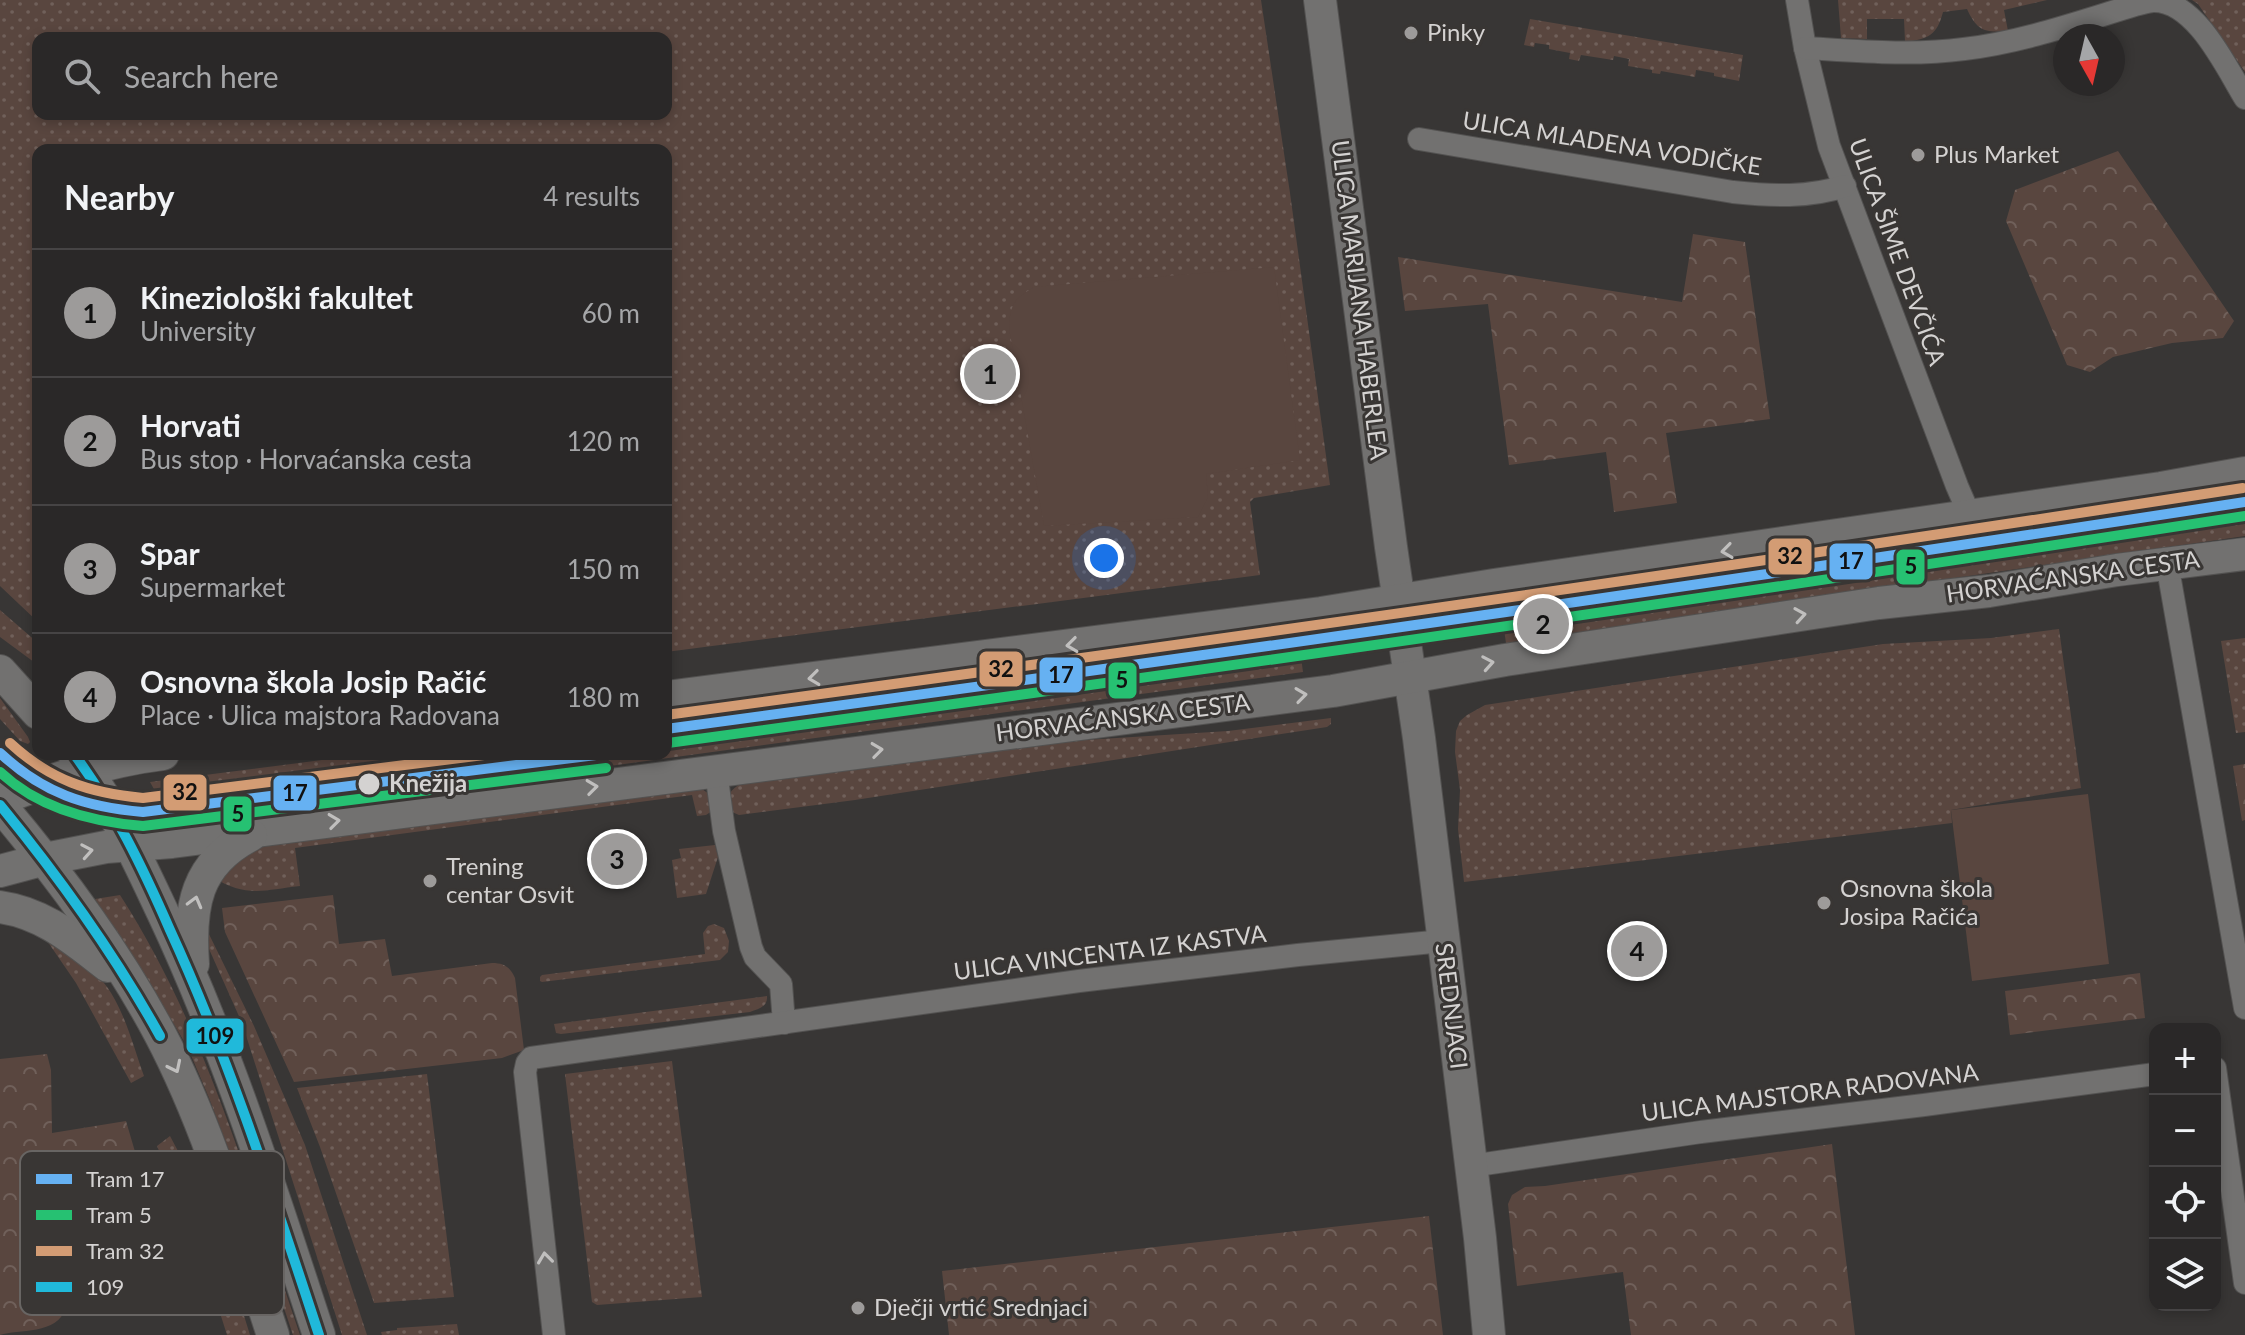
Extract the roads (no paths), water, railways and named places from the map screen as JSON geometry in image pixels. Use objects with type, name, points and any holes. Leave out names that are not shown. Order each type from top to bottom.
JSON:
[{"type":"street","name":"ULICA MARIJANA HABERLEA","points":[[1320,0],[1411,676]]},
{"type":"street","name":"ULICA ŠIME DEVČIĆA","points":[[1797,0],[1805,48],[1829,146],[1970,516]]},
{"type":"street","points":[[1805,48],[1961,50],[2009,42],[2156,1],[2181,10],[2202,28],[2245,98]]},
{"type":"street","name":"ULICA MLADENA VODIČKE","points":[[1419,139],[1733,192],[1780,196],[1828,192],[1845,186]]},
{"type":"street","points":[[672,696],[1321,613],[2245,473]]},
{"type":"street","name":"HORVAĆANSKA CESTA","points":[[0,871],[106,847],[257,831],[1333,691],[1505,660],[1879,603],[1989,591],[2245,554]]},
{"type":"street","points":[[2167,563],[2245,1008]]},
{"type":"street","points":[[0,662],[32,681]]},
{"type":"street","points":[[0,671],[32,706]]},
{"type":"street","name":"SREDNJACI","points":[[1411,676],[1489,1335]]},
{"type":"street","points":[[122,760],[80,762],[0,802],[45,859],[132,986],[182,1080],[209,1151]]},
{"type":"street","points":[[80,762],[111,810],[148,880],[194,980],[258,1151]]},
{"type":"street","points":[[716,771],[724,831],[751,947],[755,957],[781,984],[784,1023]]},
{"type":"street","points":[[194,980],[191,918],[202,881],[207,870],[226,850],[257,831]]},
{"type":"street","points":[[0,907],[32,915],[57,927],[132,986]]},
{"type":"street","name":"ULICA VINCENTA IZ KASTVA","points":[[554,1335],[525,1072],[531,1058],[1149,973],[1443,941]]},
{"type":"street","name":"ULICA MAJSTORA RADOVANA","points":[[1471,1166],[1701,1132],[2149,1075]]},
{"type":"street","points":[[2219,1095],[2245,1283]]},
{"type":"street","points":[[284,1230],[319,1335]]},
{"type":"street","points":[[266,1315],[273,1335]]},
{"type":"tram line","name":"32","points":[[672,714],[1455,605],[2243,488]]},
{"type":"tram line","name":"17","points":[[672,728],[1456,619],[2245,502]]},
{"type":"tram line","name":"5","points":[[672,742],[1457,633],[2245,516]]},
{"type":"tram line","name":"32","points":[[10,743],[40,766],[71,782],[143,798],[444,760]]},
{"type":"tram line","name":"17","points":[[0,753],[32,778],[66,796],[102,806],[143,812],[556,760]]},
{"type":"tram line","name":"5","points":[[0,772],[31,795],[67,811],[104,821],[143,826],[606,768]]},
{"type":"place","name":"Pinky","points":[[1411,33]]},
{"type":"place","name":"Plus Market","points":[[1918,155]]},
{"type":"place","name":"Kineziološki fakultet","points":[[990,374]]},
{"type":"place","name":"Horvati","points":[[1543,624]]},
{"type":"place","name":"Knežija","points":[[369,784]]},
{"type":"place","name":"Spar","points":[[617,859]]},
{"type":"place","name":"Trening centar Osvit","points":[[430,881]]},
{"type":"place","name":"Osnovna škola Josipa Račića","points":[[1824,903]]},
{"type":"place","name":"Osnovna škola Josip Račić","points":[[1637,951]]},
{"type":"place","name":"Dječji vrtić Srednjaci","points":[[858,1308]]}]
